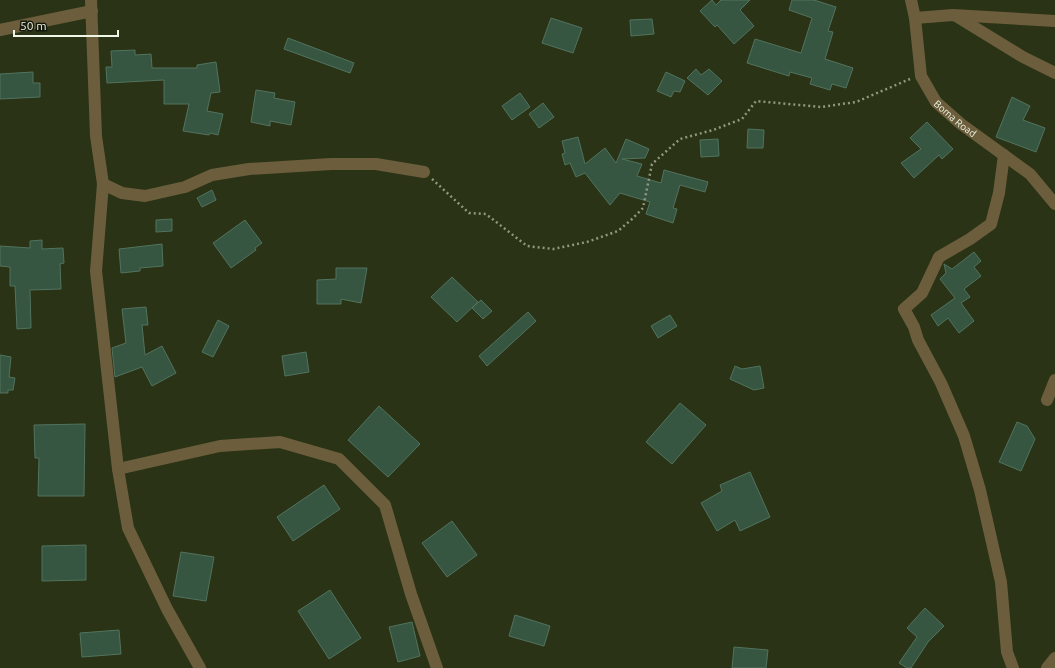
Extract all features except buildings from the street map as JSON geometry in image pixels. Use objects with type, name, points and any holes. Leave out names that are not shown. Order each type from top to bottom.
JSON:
[{"type":"street","name":"Boma Road","points":[[911,0],[916,18],[922,76],[936,102],[961,124],[1030,174],[1055,204]]},
{"type":"street","points":[[0,30],[91,6],[96,136],[103,184],[96,272],[118,469],[128,528],[167,609],[200,668]]},
{"type":"street","points":[[916,18],[953,15],[1055,21]]},
{"type":"street","points":[[953,15],[1023,57],[1055,73]]},
{"type":"street","points":[[1004,155],[999,193],[991,224],[970,239],[939,257],[922,293],[904,309],[914,327],[918,340],[942,383],[964,436],[980,490],[1001,582],[1008,652],[1013,668]]},
{"type":"street","points":[[103,184],[122,192],[145,196],[185,187],[212,175],[249,169],[331,164],[376,164],[424,172]]},
{"type":"street","points":[[1047,400],[1055,380]]},
{"type":"street","points":[[118,469],[220,446],[280,442],[339,459],[385,505],[411,594],[437,668]]},
{"type":"street","points":[[1047,668],[1055,658]]},
{"type":"path","points":[[424,172],[469,213],[486,214],[527,246],[553,249],[587,242],[618,231],[632,220],[643,208],[652,164],[680,139],[713,130],[742,119],[756,101],[821,107],[856,102],[902,81],[922,76]]}]
